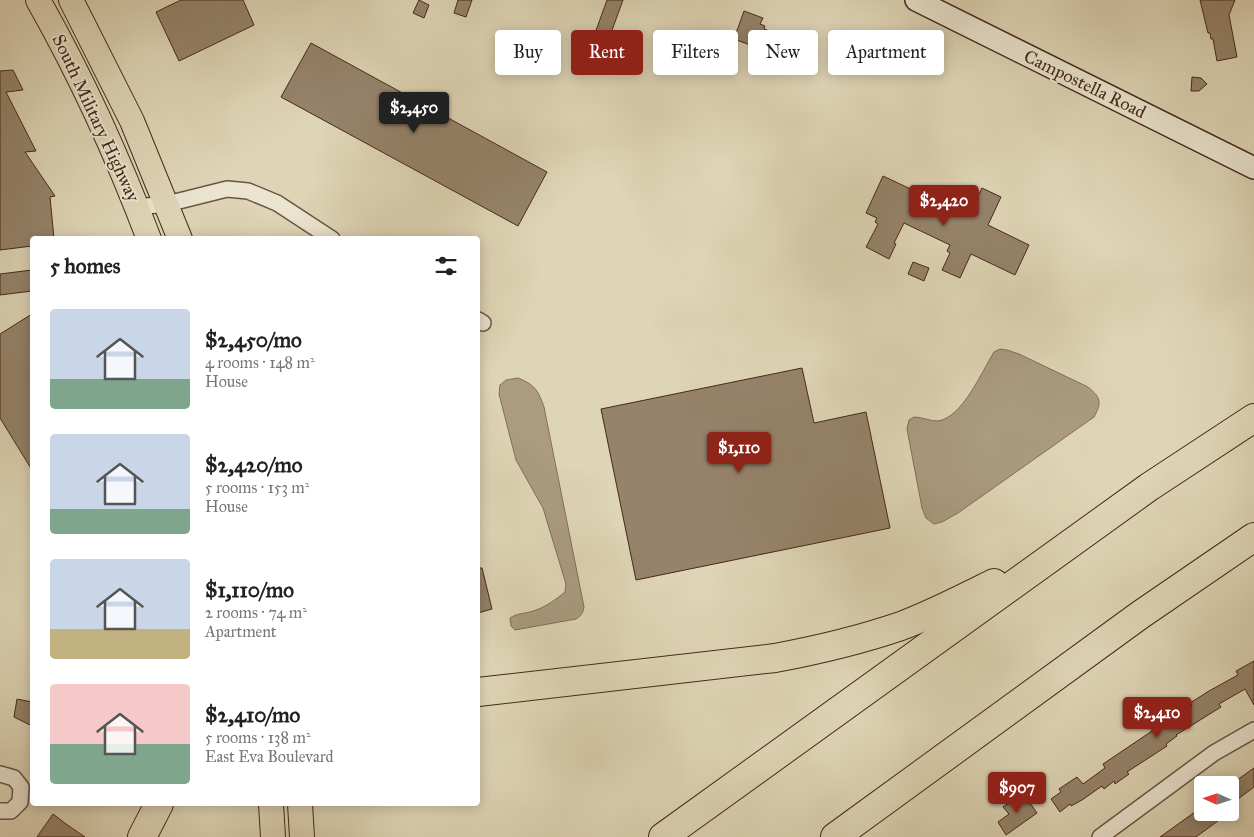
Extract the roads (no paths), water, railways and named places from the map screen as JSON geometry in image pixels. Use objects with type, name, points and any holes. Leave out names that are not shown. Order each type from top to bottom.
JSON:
[{"type":"highway","points":[[662,837],[1150,487],[1254,418]]},
{"type":"highway","points":[[835,837],[1140,615],[1254,537]]},
{"type":"highway","points":[[480,692],[775,658],[816,650],[901,625],[951,604],[1063,549]]},
{"type":"highway","points":[[859,837],[1140,615]]},
{"type":"highway","points":[[142,837],[158,806]]},
{"type":"main road","name":"South Military Highway","points":[[38,0],[98,119],[148,236]]},
{"type":"main road","name":"South Military Highway","points":[[71,0],[132,121],[179,236]]},
{"type":"main road","name":"Campostella Road","points":[[922,1],[1254,168]]},
{"type":"main road","points":[[271,806],[273,837]]},
{"type":"main road","points":[[300,806],[302,837]]},
{"type":"street","points":[[137,207],[167,204],[227,189],[248,191],[277,203],[327,236]]},
{"type":"street","points":[[1100,837],[1214,753],[1254,730]]},
{"type":"street","points":[[0,774],[14,778],[21,787],[20,802],[11,811],[0,811]]}]
